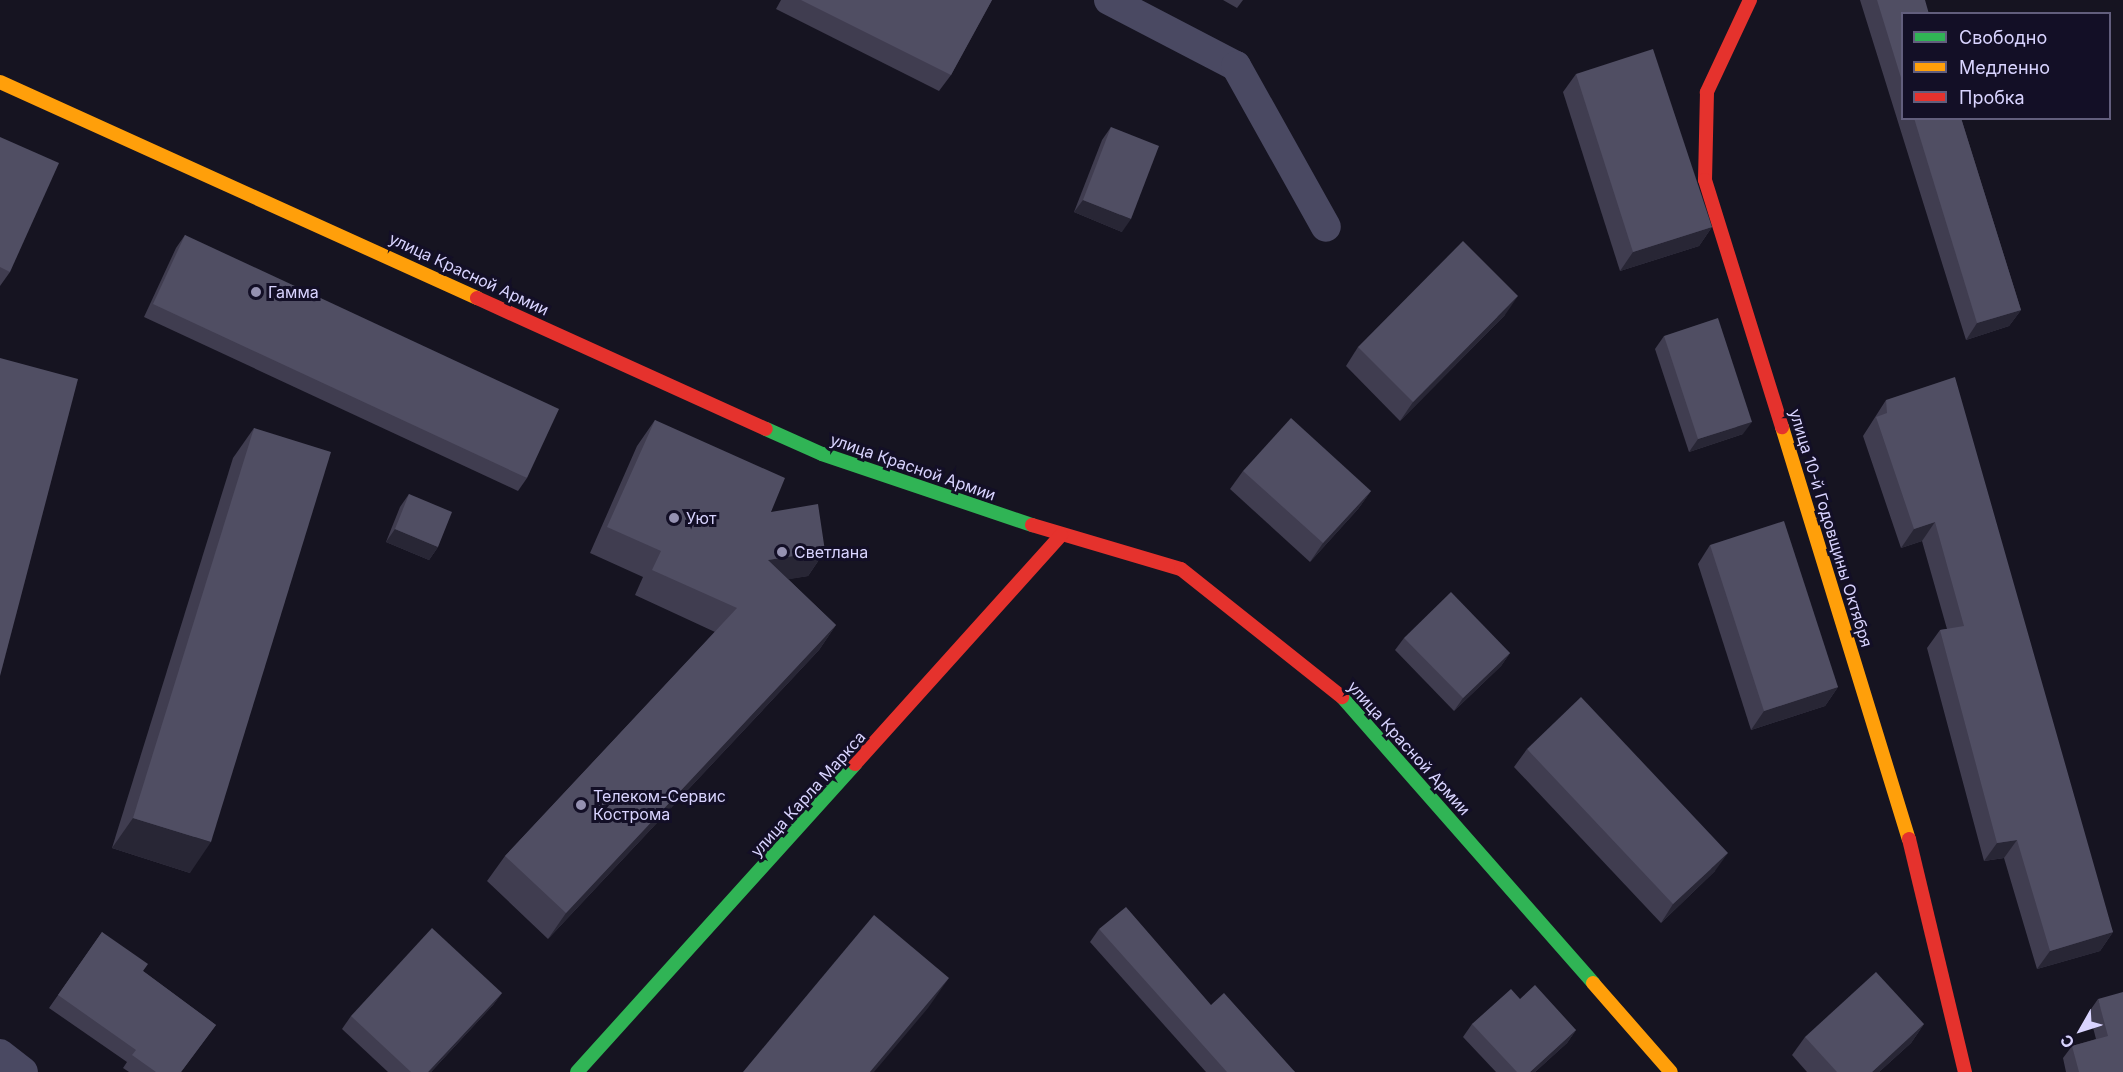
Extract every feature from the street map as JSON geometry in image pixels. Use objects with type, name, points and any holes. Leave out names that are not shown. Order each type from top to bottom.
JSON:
[{"type":"street","points":[[1109,0],[1236,66],[1326,227]]},
{"type":"street","name":"улица 10-й Годовщины Октября","points":[[1750,0],[1707,92],[1705,180],[1901,807],[1965,1072]]},
{"type":"street","name":"улица Красной Армии","points":[[0,82],[822,454],[1061,535],[1181,569],[1348,701],[1671,1072]]},
{"type":"street","name":"улица Карла Маркса","points":[[577,1072],[1061,535]]},
{"type":"street","points":[[0,1054],[23,1072]]},
{"type":"building","points":[[801,0],[992,0],[951,75]]},
{"type":"building","points":[[1877,0],[1925,0],[1928,12],[1901,12],[1901,78]]},
{"type":"building","points":[[1653,49],[1712,227],[1633,252],[1576,74]]},
{"type":"building","points":[[1915,120],[1962,120],[2021,310],[1977,323]]},
{"type":"building","points":[[1111,127],[1159,146],[1131,219],[1083,200]]},
{"type":"building","points":[[0,137],[59,163],[10,272],[0,267]]},
{"type":"building","points":[[185,235],[559,409],[527,478],[153,304]]},
{"type":"building","points":[[1463,241],[1518,296],[1413,402],[1358,347]]},
{"type":"building","points":[[1718,318],[1752,422],[1698,439],[1664,336]]},
{"type":"building","points":[[0,358],[78,379],[0,676]]},
{"type":"building","points":[[1955,377],[2113,932],[2050,951],[2017,840],[1997,843],[1940,630],[1964,626],[1935,522],[1914,529],[1876,417],[1887,413],[1886,400]]},
{"type":"building","points":[[1291,418],[1371,491],[1323,543],[1243,471]]},
{"type":"building","points":[[655,420],[785,478],[771,512],[818,504],[825,551],[768,560],[836,625],[566,913],[505,856],[737,608],[652,570],[661,551],[607,527]]},
{"type":"building","points":[[254,428],[331,452],[211,842],[133,818]]},
{"type":"building","points":[[409,494],[452,512],[438,547],[395,529]]},
{"type":"building","points":[[1784,521],[1838,687],[1764,711],[1710,545]]},
{"type":"building","points":[[1451,592],[1510,653],[1463,698],[1404,638]]},
{"type":"building","points":[[1581,697],[1728,853],[1673,904],[1527,749]]},
{"type":"building","points":[[1126,907],[1211,1005],[1224,993],[1295,1072],[1227,1072],[1099,929]]},
{"type":"building","points":[[874,915],[949,978],[870,1072],[743,1072]]},
{"type":"building","points":[[432,928],[502,993],[428,1072],[411,1072],[351,1016]]},
{"type":"building","points":[[102,932],[148,964],[143,971],[216,1025],[181,1072],[156,1072],[132,1055],[136,1050],[58,995]]},
{"type":"building","points":[[1876,972],[1924,1024],[1872,1072],[1837,1072],[1805,1037]]},
{"type":"building","points":[[1535,985],[1576,1030],[1530,1072],[1517,1072],[1472,1024],[1511,989],[1520,999]]},
{"type":"building","points":[[2123,992],[2123,1072],[2079,1072],[2072,1046],[2108,1036],[2098,999]]},
{"type":"traffic: fast","points":[[766,429],[822,454],[1032,525]]},
{"type":"traffic: fast","points":[[1342,697],[1593,983]]},
{"type":"traffic: fast","points":[[577,1072],[855,764]]},
{"type":"traffic: slow","points":[[0,82],[477,298]]},
{"type":"traffic: slow","points":[[1782,427],[1909,839]]},
{"type":"traffic: slow","points":[[1593,983],[1671,1072]]},
{"type":"traffic: jam","points":[[1750,0],[1707,92],[1705,180],[1782,427]]},
{"type":"traffic: jam","points":[[477,298],[766,429]]},
{"type":"traffic: jam","points":[[1032,525],[1181,569],[1342,697]]},
{"type":"traffic: jam","points":[[855,764],[1061,535]]},
{"type":"traffic: jam","points":[[1909,839],[1965,1072]]},
{"type":"place","name":"Гамма","points":[[256,292]]},
{"type":"place","name":"Уют","points":[[674,518]]},
{"type":"place","name":"Светлана","points":[[782,552]]},
{"type":"place","name":"Телеком-Сервис Кострома","points":[[581,805]]}]
